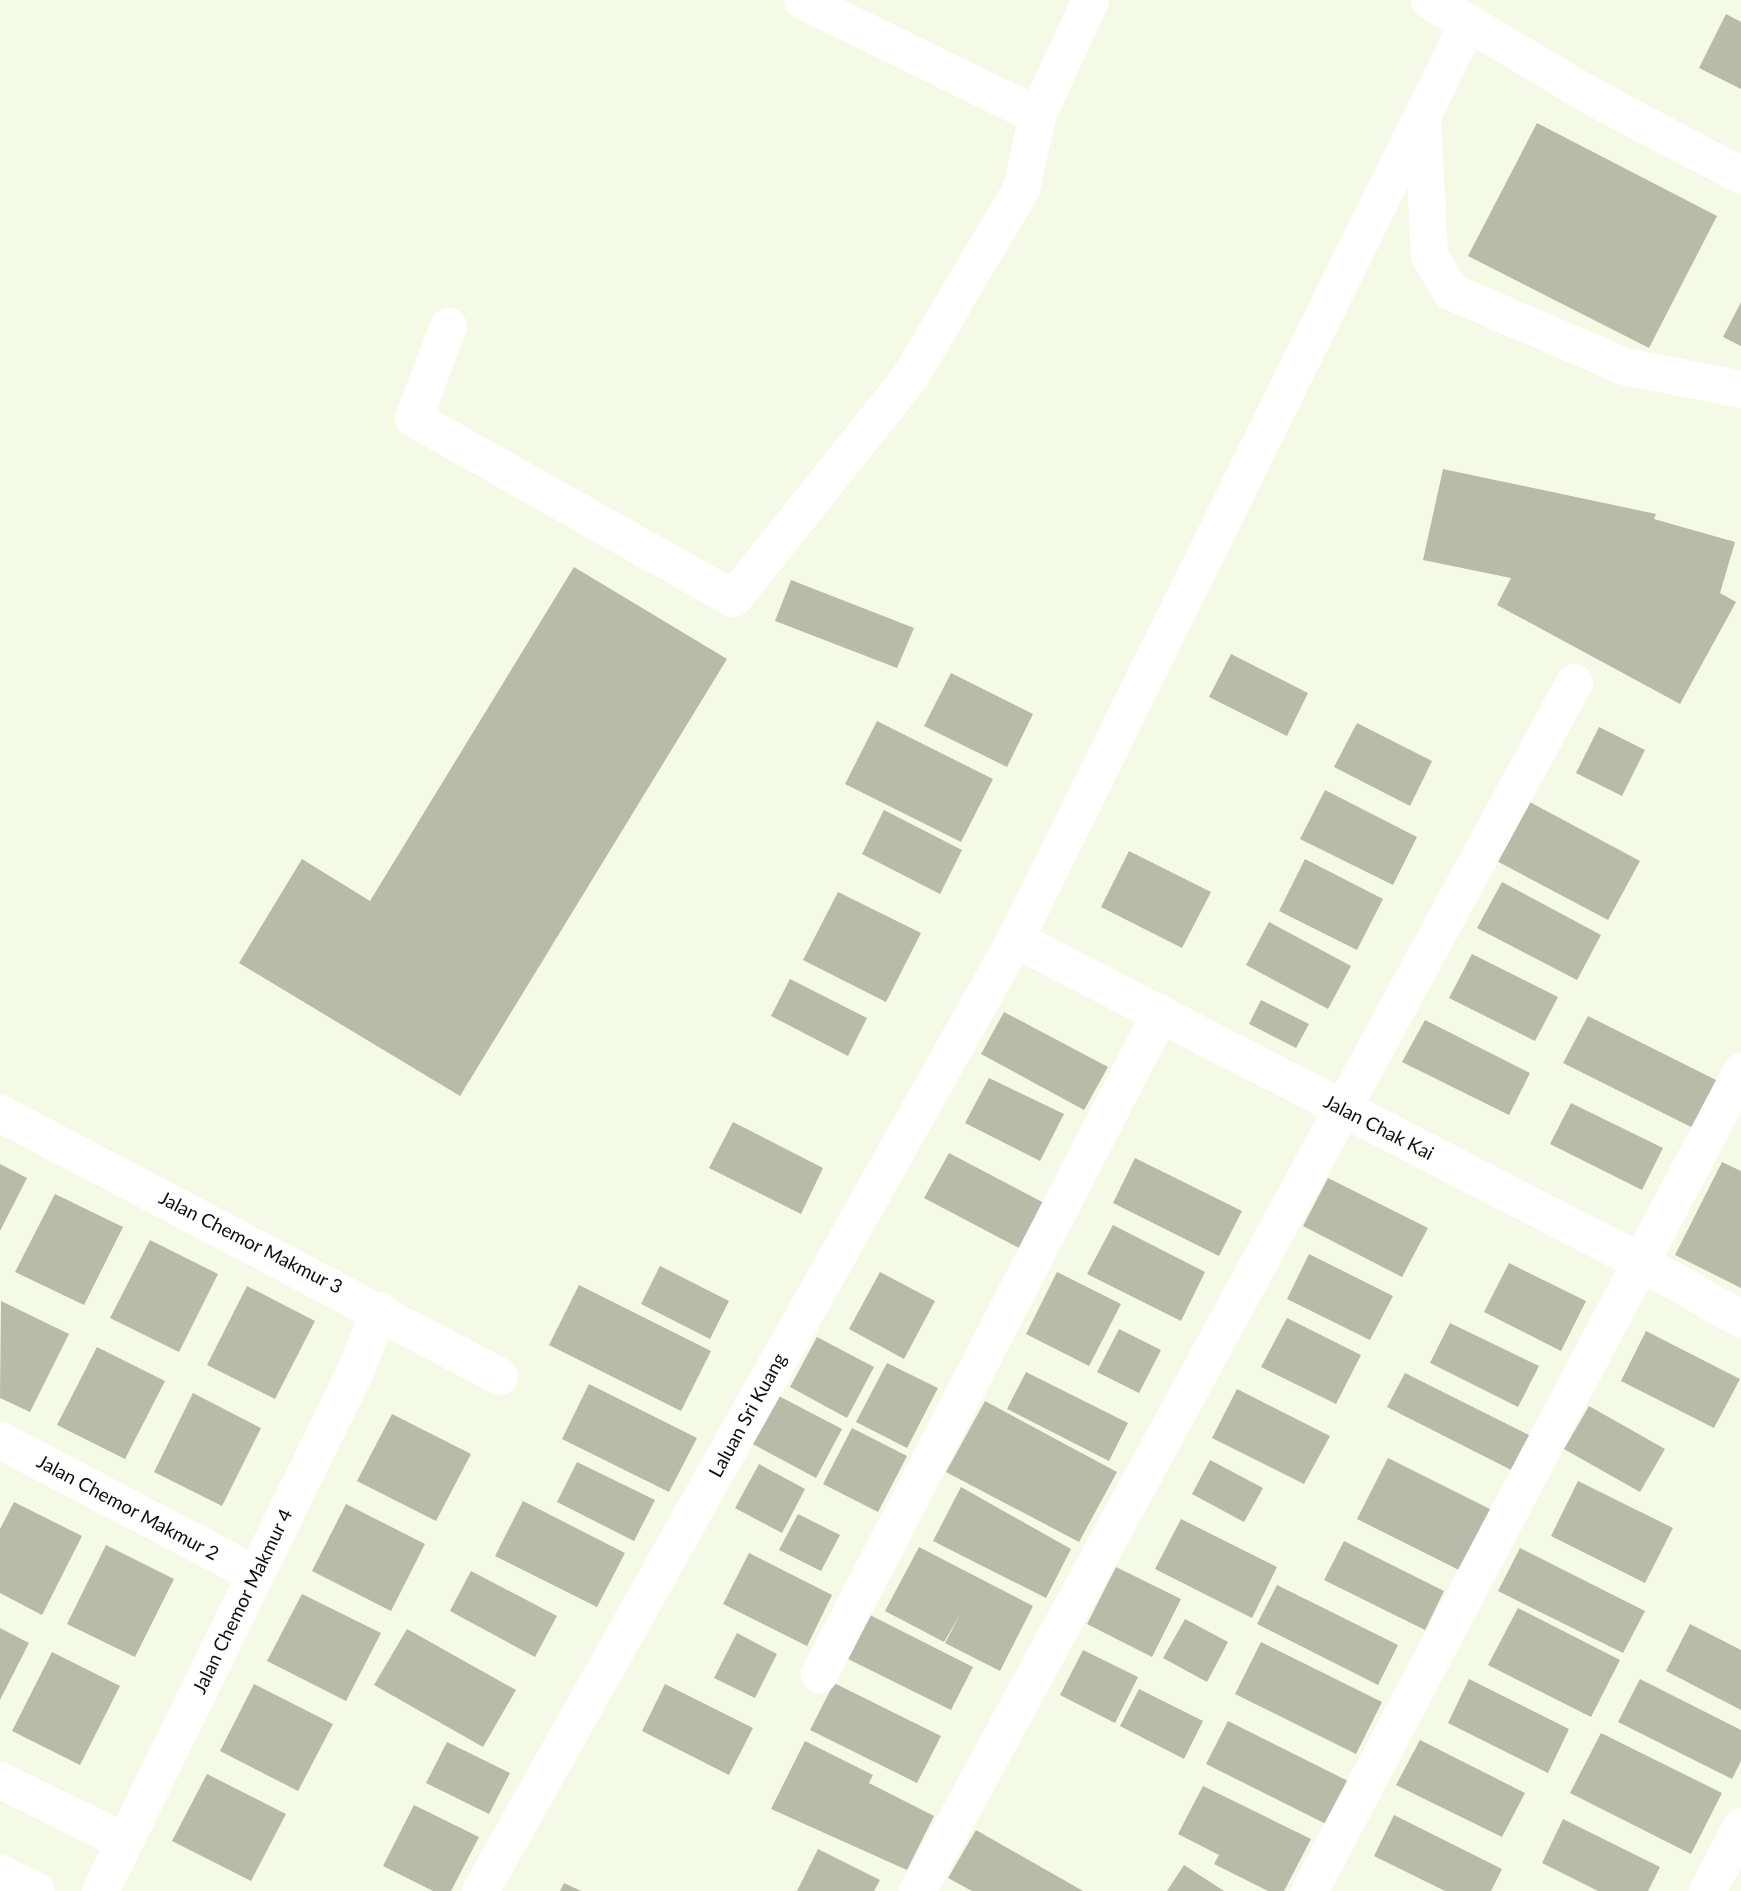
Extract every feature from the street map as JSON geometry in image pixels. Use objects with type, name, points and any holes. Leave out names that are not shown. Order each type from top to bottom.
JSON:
[{"type":"street","points":[[802,0],[1037,115]]},
{"type":"street","points":[[448,326],[413,418],[733,598],[910,376],[1021,188],[1037,115],[1090,0]]},
{"type":"street","points":[[1429,0],[1467,24],[1741,175]]},
{"type":"street","name":"Laluan Sri Kuang","points":[[480,1891],[1015,939],[1467,24]]},
{"type":"street","points":[[1422,117],[1429,255],[1450,291],[1624,366],[1741,390]]},
{"type":"street","points":[[917,1891],[1574,682]]},
{"type":"street","name":"Jalan Chak Kai","points":[[1015,939],[1641,1262],[1741,1319]]},
{"type":"street","points":[[819,1674],[1160,1013]]},
{"type":"street","points":[[1309,1891],[1741,1070]]},
{"type":"street","name":"Jalan Chemor Makmur 3","points":[[0,1113],[379,1310],[499,1376]]},
{"type":"street","name":"Jalan Chemor Makmur 4","points":[[100,1891],[354,1373],[379,1310]]},
{"type":"street","name":"Jalan Chemor Makmur 2","points":[[0,1440],[255,1574]]},
{"type":"street","points":[[0,1780],[124,1841]]},
{"type":"street","points":[[1707,1891],[1741,1826]]},
{"type":"street","points":[[0,1873],[36,1891]]},
{"type":"building","points":[[1726,14],[1741,22],[1741,89],[1699,68]]},
{"type":"building","points":[[1537,123],[1717,216],[1649,348],[1468,256]]},
{"type":"building","points":[[1741,302],[1741,346],[1723,337]]},
{"type":"building","points":[[1443,469],[1656,514],[1654,519],[1735,542],[1720,593],[1736,602],[1680,704],[1497,605],[1511,578],[1423,560]]},
{"type":"building","points":[[574,567],[727,659],[460,1096],[239,963],[302,859],[370,901]]},
{"type":"building","points":[[791,580],[914,628],[897,668],[775,621]]},
{"type":"building","points":[[1231,654],[1308,693],[1287,736],[1209,697]]},
{"type":"building","points":[[951,673],[1033,714],[1007,767],[924,726]]},
{"type":"building","points":[[877,721],[993,779],[961,842],[845,784]]},
{"type":"building","points":[[1357,723],[1432,761],[1410,806],[1334,767]]},
{"type":"building","points":[[1599,727],[1645,750],[1622,796],[1576,773]]},
{"type":"building","points":[[1325,790],[1417,837],[1393,885],[1300,839]]},
{"type":"building","points":[[1524,799],[1640,861],[1608,920],[1493,859]]},
{"type":"building","points":[[884,810],[962,850],[940,894],[862,854]]},
{"type":"building","points":[[1129,851],[1211,892],[1182,948],[1101,907]]},
{"type":"building","points":[[1305,859],[1383,899],[1357,950],[1279,911]]},
{"type":"building","points":[[1502,882],[1601,935],[1577,980],[1477,928]]},
{"type":"building","points":[[838,892],[921,933],[886,1002],[803,960]]},
{"type":"building","points":[[1269,922],[1351,966],[1328,1009],[1246,965]]},
{"type":"building","points":[[1472,954],[1558,997],[1535,1041],[1449,998]]},
{"type":"building","points":[[790,979],[867,1018],[848,1056],[771,1016]]},
{"type":"building","points":[[1261,1000],[1309,1024],[1296,1048],[1249,1024]]},
{"type":"building","points":[[1004,1012],[1108,1067],[1084,1110],[981,1054]]},
{"type":"building","points":[[1588,1016],[1722,1083],[1697,1130],[1563,1063]]},
{"type":"building","points":[[1425,1020],[1530,1073],[1509,1115],[1402,1062]]},
{"type":"building","points":[[989,1078],[1064,1114],[1040,1161],[965,1123]]},
{"type":"building","points":[[1571,1103],[1663,1148],[1642,1190],[1550,1144]]},
{"type":"building","points":[[733,1122],[823,1168],[801,1214],[709,1168]]},
{"type":"building","points":[[949,1153],[1046,1204],[1021,1249],[924,1198]]},
{"type":"building","points":[[1135,1158],[1242,1211],[1219,1256],[1113,1203]]},
{"type":"building","points":[[1722,1162],[1741,1171],[1741,1288],[1675,1255]]},
{"type":"building","points":[[0,1164],[27,1178],[0,1231]]},
{"type":"building","points":[[1328,1178],[1428,1228],[1402,1277],[1303,1226]]},
{"type":"building","points":[[55,1194],[123,1227],[84,1305],[15,1272]]},
{"type":"building","points":[[1113,1225],[1205,1272],[1181,1321],[1087,1274]]},
{"type":"building","points":[[150,1240],[218,1274],[179,1352],[110,1318]]},
{"type":"building","points":[[1309,1254],[1393,1296],[1370,1340],[1287,1299]]},
{"type":"building","points":[[1509,1263],[1586,1301],[1561,1351],[1484,1312]]},
{"type":"building","points":[[660,1266],[729,1301],[710,1339],[641,1304]]},
{"type":"building","points":[[880,1272],[935,1301],[904,1359],[849,1329]]},
{"type":"building","points":[[1057,1272],[1121,1304],[1089,1366],[1026,1334]]},
{"type":"building","points":[[579,1285],[711,1351],[681,1411],[549,1345]]},
{"type":"building","points":[[247,1286],[315,1321],[275,1399],[207,1365]]},
{"type":"building","points":[[1,1301],[69,1334],[30,1412],[0,1398]]},
{"type":"building","points":[[1287,1318],[1361,1355],[1336,1404],[1261,1367]]},
{"type":"building","points":[[1450,1323],[1539,1366],[1518,1407],[1430,1363]]},
{"type":"building","points":[[1119,1329],[1161,1350],[1139,1393],[1097,1372]]},
{"type":"building","points":[[1646,1331],[1740,1379],[1714,1428],[1621,1381]]},
{"type":"building","points":[[817,1337],[874,1367],[847,1418],[790,1387]]},
{"type":"building","points":[[97,1347],[165,1381],[125,1459],[57,1425]]},
{"type":"building","points":[[887,1363],[938,1388],[907,1448],[856,1422]]},
{"type":"building","points":[[1026,1372],[1128,1423],[1109,1461],[1007,1409]]},
{"type":"building","points":[[1405,1373],[1539,1440],[1521,1475],[1387,1407]]},
{"type":"building","points":[[589,1384],[697,1438],[669,1492],[562,1439]]},
{"type":"building","points":[[1237,1389],[1330,1436],[1304,1484],[1212,1438]]},
{"type":"building","points":[[193,1393],[261,1428],[222,1506],[154,1472]]},
{"type":"building","points":[[773,1393],[842,1429],[816,1478],[747,1441]]},
{"type":"building","points":[[985,1401],[1117,1472],[1079,1542],[946,1472]]},
{"type":"building","points":[[1589,1406],[1665,1449],[1640,1492],[1564,1449]]},
{"type":"building","points":[[392,1414],[471,1454],[436,1521],[357,1481]]},
{"type":"building","points":[[852,1428],[907,1456],[878,1512],[823,1484]]},
{"type":"building","points":[[1388,1458],[1496,1512],[1465,1573],[1357,1519]]},
{"type":"building","points":[[1210,1460],[1263,1488],[1244,1522],[1192,1494]]},
{"type":"building","points":[[577,1462],[655,1500],[634,1541],[557,1502]]},
{"type":"building","points":[[759,1464],[805,1489],[782,1533],[735,1508]]},
{"type":"building","points":[[1578,1481],[1673,1528],[1645,1583],[1551,1536]]},
{"type":"building","points":[[961,1487],[1071,1549],[1046,1598],[933,1541]]},
{"type":"building","points":[[523,1501],[625,1553],[597,1607],[495,1556]]},
{"type":"building","points":[[14,1502],[82,1536],[42,1615],[0,1593],[0,1529]]},
{"type":"building","points":[[346,1504],[425,1544],[391,1611],[312,1571]]},
{"type":"building","points":[[798,1514],[840,1535],[821,1571],[779,1550]]},
{"type":"building","points":[[1181,1519],[1277,1567],[1252,1618],[1155,1569]]},
{"type":"building","points":[[1344,1541],[1444,1591],[1425,1630],[1324,1580]]},
{"type":"building","points":[[106,1545],[174,1579],[135,1657],[67,1624]]},
{"type":"building","points":[[919,1547],[1033,1606],[1000,1671],[945,1643],[961,1613],[944,1642],[885,1611]]},
{"type":"building","points":[[1520,1548],[1645,1611],[1623,1653],[1498,1591]]},
{"type":"building","points":[[749,1553],[832,1595],[807,1646],[723,1604]]},
{"type":"building","points":[[1116,1567],[1181,1599],[1152,1657],[1087,1624]]},
{"type":"building","points":[[471,1571],[557,1616],[535,1657],[450,1611]]},
{"type":"building","points":[[1277,1585],[1398,1645],[1378,1685],[1257,1624]]},
{"type":"building","points":[[302,1594],[381,1633],[346,1701],[267,1661]]},
{"type":"building","points":[[1518,1608],[1620,1660],[1591,1717],[1488,1665]]},
{"type":"building","points":[[870,1615],[973,1667],[951,1710],[848,1659]]},
{"type":"building","points":[[1185,1619],[1228,1642],[1207,1682],[1163,1658]]},
{"type":"building","points":[[1690,1624],[1741,1650],[1741,1710],[1666,1671]]},
{"type":"building","points":[[0,1628],[29,1643],[0,1700]]},
{"type":"building","points":[[407,1629],[516,1690],[483,1747],[374,1685]]},
{"type":"building","points":[[737,1633],[777,1654],[755,1698],[714,1678]]},
{"type":"building","points":[[1261,1642],[1382,1702],[1356,1754],[1235,1694]]},
{"type":"building","points":[[1083,1650],[1138,1677],[1115,1723],[1060,1695]]},
{"type":"building","points":[[52,1652],[120,1686],[80,1765],[12,1731]]},
{"type":"building","points":[[1469,1679],[1569,1729],[1548,1773],[1448,1723]]},
{"type":"building","points":[[1640,1679],[1741,1730],[1741,1761],[1732,1779],[1618,1722]]},
{"type":"building","points":[[834,1683],[941,1736],[917,1783],[810,1730]]},
{"type":"building","points":[[254,1684],[333,1724],[298,1791],[220,1751]]},
{"type":"building","points":[[665,1684],[753,1728],[729,1775],[642,1731]]},
{"type":"building","points":[[1139,1689],[1203,1721],[1184,1759],[1120,1726]]},
{"type":"building","points":[[1228,1721],[1356,1785],[1334,1828],[1206,1764]]},
{"type":"building","points":[[1601,1733],[1722,1793],[1691,1854],[1570,1793]]},
{"type":"building","points":[[1420,1740],[1525,1793],[1502,1837],[1396,1785]]},
{"type":"building","points":[[805,1741],[873,1775],[869,1783],[934,1816],[907,1870],[771,1809]]},
{"type":"building","points":[[447,1742],[510,1773],[489,1814],[426,1783]]},
{"type":"building","points":[[207,1774],[286,1814],[251,1881],[172,1841]]},
{"type":"building","points":[[1203,1786],[1311,1839],[1284,1891],[1268,1891],[1214,1864],[1219,1855],[1178,1834]]},
{"type":"building","points":[[414,1805],[479,1837],[451,1891],[433,1891],[383,1866]]},
{"type":"building","points":[[1394,1815],[1502,1869],[1491,1891],[1445,1891],[1374,1856]]},
{"type":"building","points":[[1563,1819],[1660,1867],[1648,1891],[1598,1891],[1542,1863]]},
{"type":"building","points":[[976,1830],[1083,1891],[972,1891],[948,1878]]},
{"type":"building","points":[[818,1849],[880,1880],[874,1891],[797,1891]]},
{"type":"building","points":[[1184,1865],[1224,1891],[1167,1891]]},
{"type":"building","points":[[564,1883],[581,1891],[560,1891]]}]
